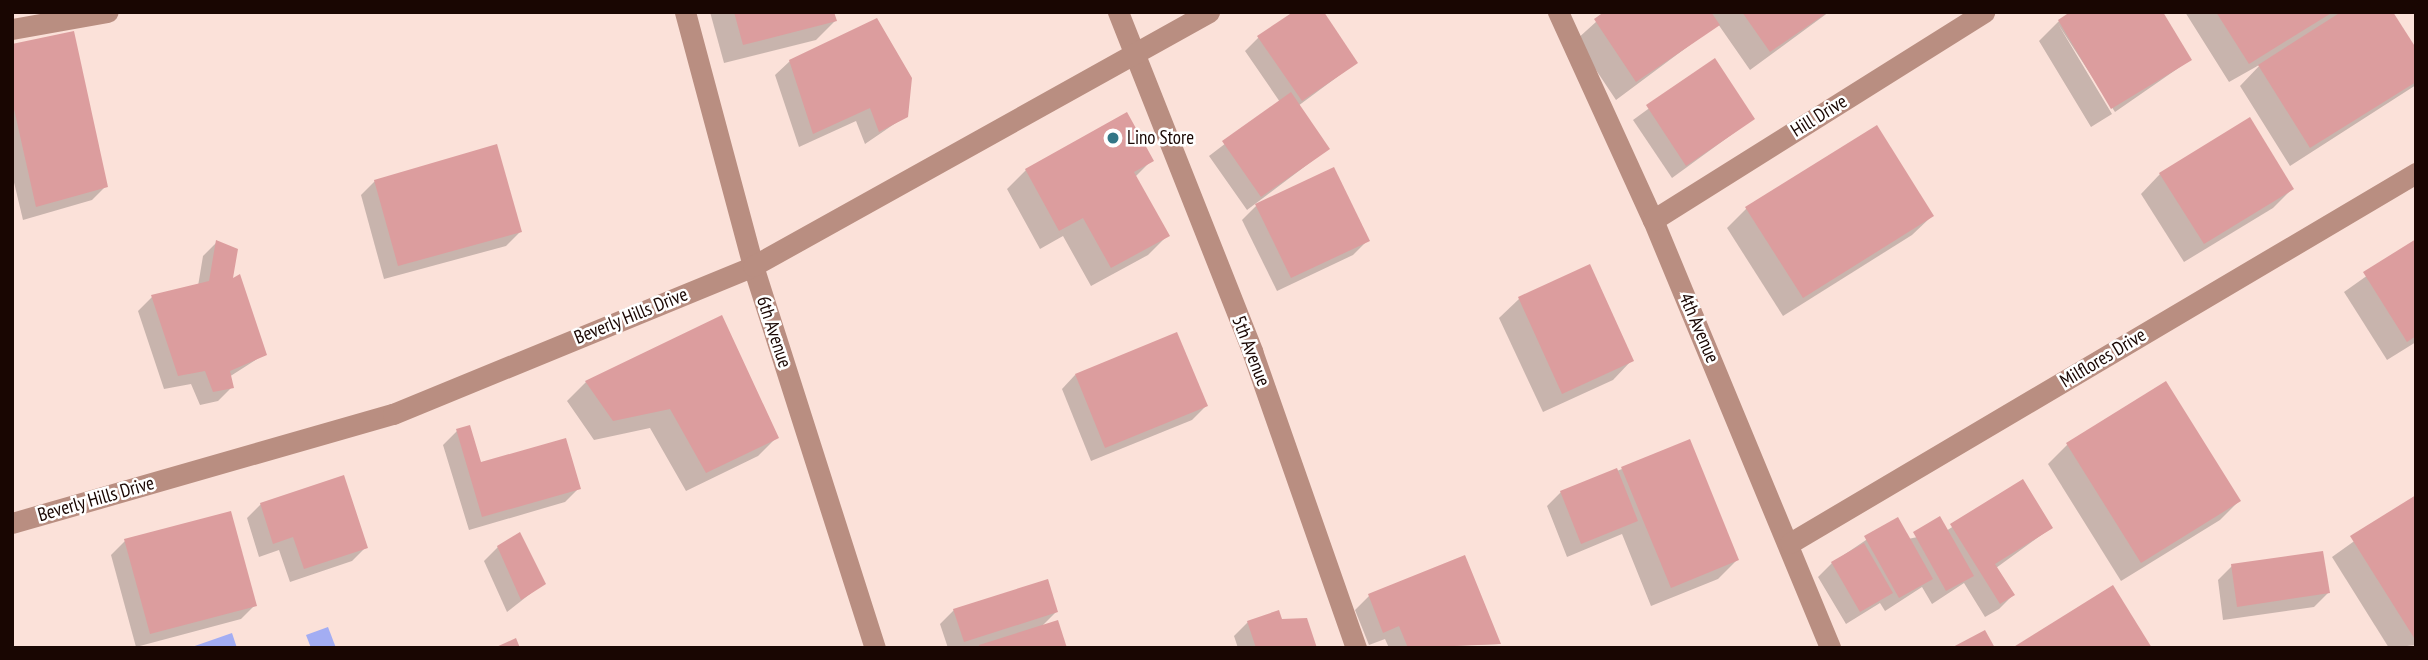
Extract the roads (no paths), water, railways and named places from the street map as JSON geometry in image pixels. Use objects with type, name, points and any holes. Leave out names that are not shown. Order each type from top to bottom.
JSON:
[{"type":"street","points":[[12,29],[107,12]]},
{"type":"street","name":"6th Avenue","points":[[685,12],[753,266],[874,648]]},
{"type":"street","name":"5th Avenue","points":[[1118,12],[1134,60],[1252,351],[1356,648]]},
{"type":"street","name":"Beverly Hills Drive","points":[[12,523],[393,414],[753,266],[1134,60],[1209,12]]},
{"type":"street","name":"4th Avenue","points":[[1559,12],[1653,220],[1790,543],[1830,648]]},
{"type":"street","name":"Hill Drive","points":[[1653,220],[1984,12]]},
{"type":"street","name":"Milflores Drive","points":[[1790,543],[2416,173]]},
{"type":"water","points":[[328,627],[336,648],[311,648],[306,635]]},
{"type":"water","points":[[232,633],[237,648],[189,648]]},
{"type":"place","name":"Lino Store","points":[[1113,138]]}]
